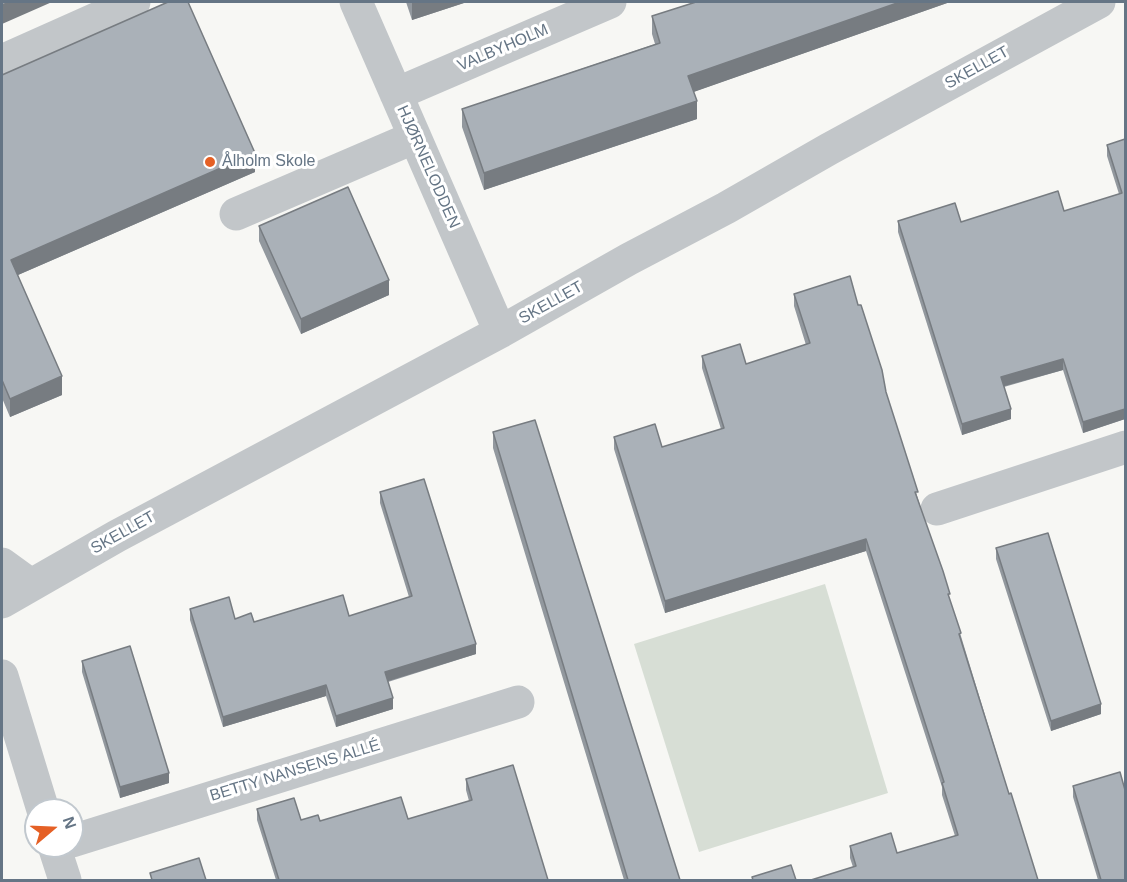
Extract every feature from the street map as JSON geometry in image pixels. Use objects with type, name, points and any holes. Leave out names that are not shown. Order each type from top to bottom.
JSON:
[{"type":"street","points":[[2,61],[134,2]]},
{"type":"street","name":"HJØRNELODDEN","points":[[356,2],[500,332]]},
{"type":"street","name":"VALBYHOLM","points":[[396,94],[610,2]]},
{"type":"street","name":"SKELLET","points":[[2,602],[117,536],[500,332],[1099,2]]},
{"type":"street","points":[[236,214],[415,136]]},
{"type":"street","points":[[937,509],[1125,447]]},
{"type":"street","points":[[2,564],[31,585]]},
{"type":"street","points":[[2,676],[39,798]]},
{"type":"street","name":"BETTY NANSENS ALLÉ","points":[[84,837],[518,702]]},
{"type":"street","points":[[59,858],[65,880]]},
{"type":"shaded area","points":[[825,584],[888,793],[699,852],[634,644]]},
{"type":"building","points":[[168,2],[188,2],[255,153],[11,260],[62,376],[10,399],[2,380],[2,75]]},
{"type":"building","points":[[696,2],[900,2],[688,76],[697,101],[484,173],[462,109],[660,43],[652,16]]},
{"type":"building","points":[[1125,139],[1125,409],[1083,422],[1063,359],[1001,377],[1011,409],[962,424],[898,221],[955,203],[961,222],[1058,191],[1064,211],[1122,193],[1107,145]]},
{"type":"building","points":[[348,187],[389,280],[301,319],[259,226]]},
{"type":"building","points":[[850,276],[882,370],[886,392],[918,492],[915,492],[943,571],[961,633],[959,634],[1038,880],[811,880],[856,866],[850,846],[891,833],[897,853],[958,835],[942,783],[944,782],[866,539],[665,601],[614,437],[655,424],[662,447],[724,428],[702,356],[740,344],[746,364],[810,343],[794,294]]},
{"type":"building","points":[[535,420],[680,880],[628,880],[493,432]]},
{"type":"building","points":[[424,479],[476,644],[385,672],[393,698],[336,716],[326,685],[223,717],[190,609],[229,597],[235,619],[251,613],[254,622],[343,595],[349,616],[412,596],[380,492]]},
{"type":"building","points":[[1048,533],[1101,704],[1051,721],[996,548]]},
{"type":"building","points":[[130,646],[169,773],[120,787],[82,661]]},
{"type":"building","points":[[513,765],[548,880],[279,880],[257,809],[294,798],[301,820],[318,815],[320,821],[401,797],[408,819],[472,800],[466,779]]},
{"type":"building","points":[[1120,772],[1125,790],[1125,880],[1101,880],[1073,786]]},
{"type":"building","points":[[199,858],[206,880],[152,880],[150,873]]},
{"type":"building","points":[[791,865],[796,880],[753,880],[752,877]]},
{"type":"place","name":"Ålholm Skole","points":[[210,162]]}]
